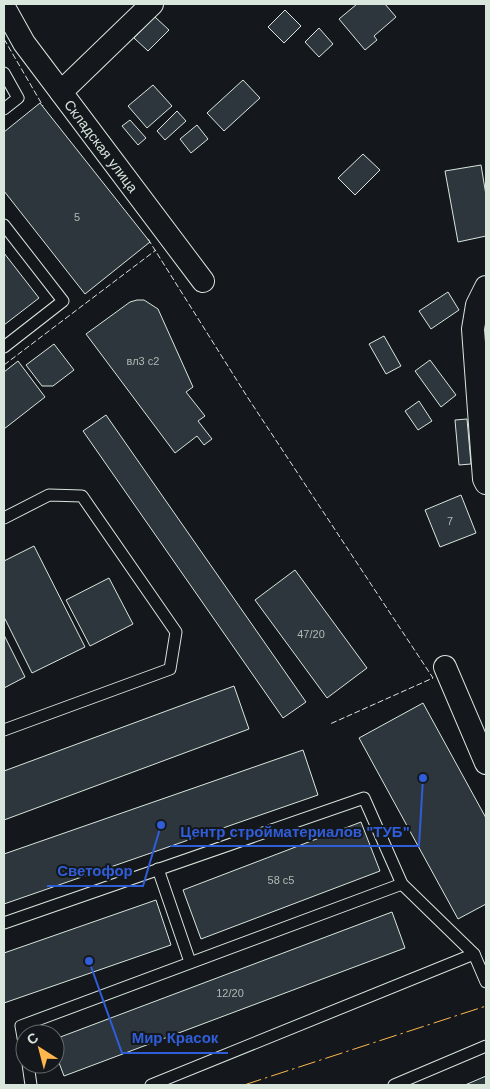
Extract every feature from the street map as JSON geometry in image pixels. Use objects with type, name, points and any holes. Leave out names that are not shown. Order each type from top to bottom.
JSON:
[{"type":"street","points":[[61,92],[152,4]]},
{"type":"street","name":"Складская улица","points":[[4,7],[24,43],[203,281]]},
{"type":"street","points":[[486,287],[477,305],[473,329],[484,479],[486,483]]},
{"type":"street","points":[[445,667],[486,763]]},
{"type":"lane","points":[[4,73],[18,98],[4,109]]},
{"type":"lane","points":[[4,225],[63,301],[4,347]]},
{"type":"lane","points":[[4,518],[49,494],[82,496],[176,632],[170,669],[4,730]]},
{"type":"lane","points":[[4,923],[364,798],[402,884],[474,954],[486,982]]},
{"type":"lane","points":[[158,870],[190,962]]},
{"type":"lane","points":[[26,1024],[402,884]]},
{"type":"lane","points":[[152,1085],[474,954]]},
{"type":"lane","points":[[394,1085],[486,1046]]},
{"type":"building","points":[[357,4],[385,4],[396,17],[374,36],[377,40],[365,50],[339,19]]},
{"type":"building","points":[[285,10],[301,26],[284,43],[268,27]]},
{"type":"building","points":[[155,17],[169,30],[148,51],[134,38]]},
{"type":"building","points":[[319,28],[333,44],[319,57],[305,42]]},
{"type":"building","points":[[243,80],[260,98],[224,131],[207,113]]},
{"type":"building","points":[[153,85],[172,106],[147,128],[128,106]]},
{"type":"building","points":[[40,103],[150,242],[85,294],[4,191],[4,132]]},
{"type":"building","points":[[177,111],[186,121],[165,140],[157,131]]},
{"type":"building","points":[[130,120],[146,138],[138,145],[122,126]]},
{"type":"building","points":[[197,125],[208,139],[191,153],[180,139]]},
{"type":"building","points":[[363,154],[380,170],[355,195],[338,178]]},
{"type":"building","points":[[481,165],[486,195],[486,236],[458,242],[445,171]]},
{"type":"building","points":[[4,253],[39,298],[4,325]]},
{"type":"building","points":[[448,292],[459,310],[431,329],[419,311]]},
{"type":"building","points":[[144,300],[158,309],[193,387],[186,392],[205,416],[198,421],[212,439],[204,445],[197,436],[175,453],[86,334],[130,302]]},
{"type":"building","points":[[384,336],[401,366],[386,374],[369,344]]},
{"type":"building","points":[[54,344],[74,370],[53,386],[42,386],[26,365]]},
{"type":"building","points":[[430,360],[456,395],[441,407],[415,371]]},
{"type":"building","points":[[18,361],[45,397],[4,429],[4,372]]},
{"type":"building","points":[[419,401],[432,421],[418,430],[405,411]]},
{"type":"building","points":[[106,415],[306,702],[283,718],[83,431]]},
{"type":"building","points":[[467,419],[471,464],[459,465],[455,420]]},
{"type":"building","points":[[461,495],[476,533],[440,547],[425,510]]},
{"type":"building","points":[[34,546],[85,647],[32,673],[4,617],[4,561]]},
{"type":"building","points":[[295,570],[367,668],[327,698],[255,600]]},
{"type":"building","points":[[109,578],[133,624],[90,646],[66,600]]},
{"type":"building","points":[[4,635],[25,677],[4,688]]},
{"type":"building","points":[[234,686],[249,729],[4,820],[4,771]]},
{"type":"building","points":[[423,703],[486,818],[486,904],[458,919],[359,738]]},
{"type":"building","points":[[303,750],[318,795],[4,904],[4,854]]},
{"type":"building","points":[[361,822],[380,871],[201,939],[183,890]]},
{"type":"building","points":[[156,900],[171,945],[4,1003],[4,953]]},
{"type":"building","points":[[392,912],[405,948],[64,1076],[65,1035]]},
{"type":"building","points":[[486,1076],[486,1085],[465,1085]]},
{"type":"fence","points":[[4,39],[43,106]]},
{"type":"fence","points":[[148,239],[248,398],[433,678],[330,724]]},
{"type":"fence","points":[[4,365],[156,250]]},
{"type":"power","points":[[244,1085],[486,1006]]},
{"type":"place","name":"Центр стройматериалов \"ТУБ\"","points":[[423,778]]},
{"type":"place","name":"Светофор","points":[[161,825]]},
{"type":"place","name":"Мир Красок","points":[[89,961]]}]
